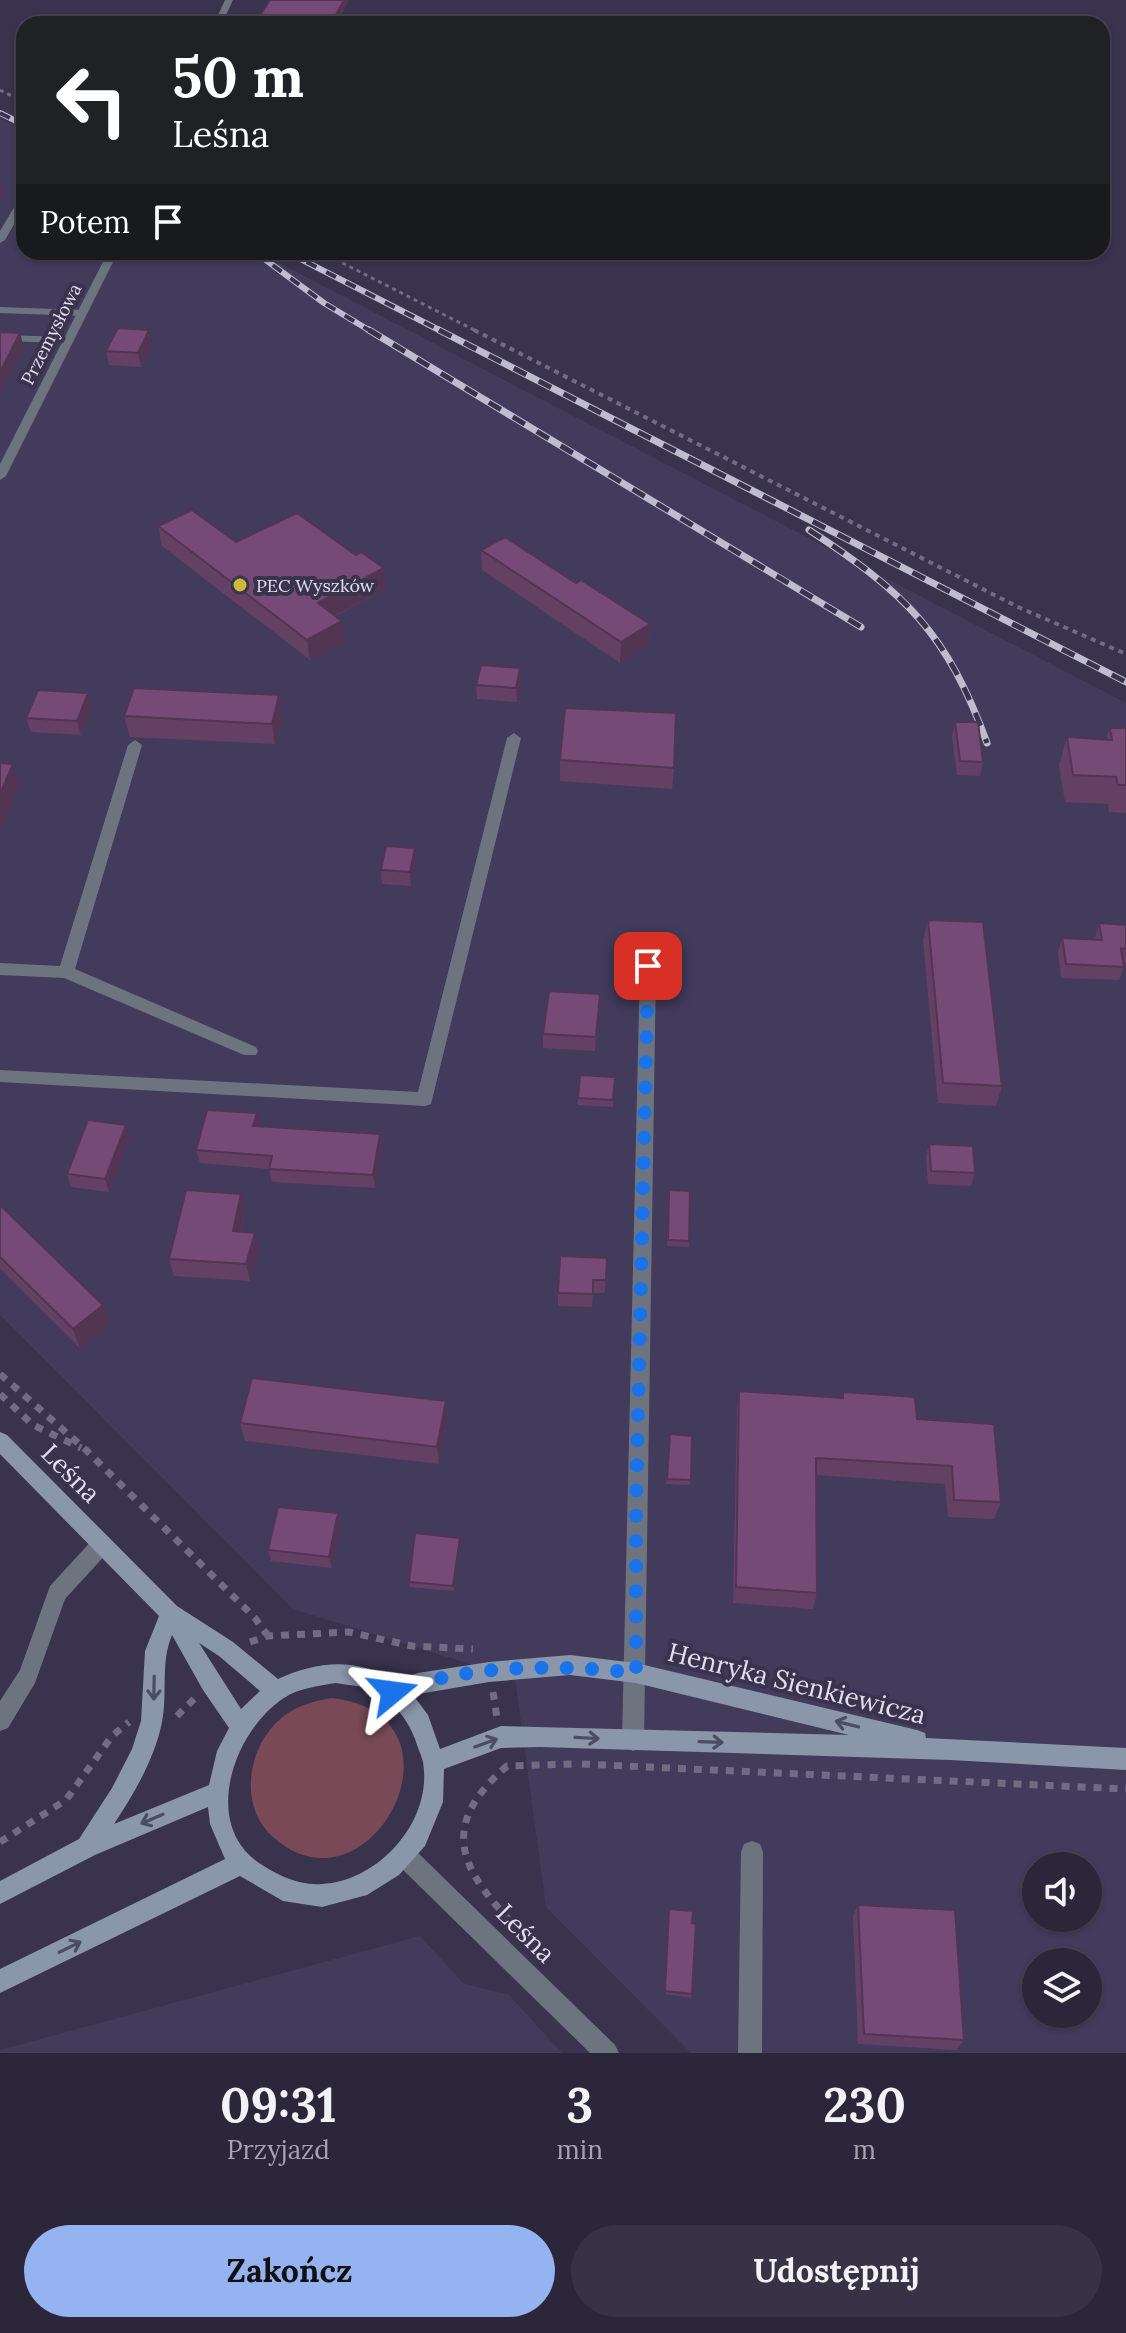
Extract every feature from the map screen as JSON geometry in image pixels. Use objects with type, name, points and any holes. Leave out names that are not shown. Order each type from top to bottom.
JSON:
[{"type":"main road","name":"Leśna","points":[[0,1441],[170,1613],[226,1649],[276,1691]]},
{"type":"main road","name":"Leśna","points":[[170,1613],[210,1683],[240,1726]]},
{"type":"main road","points":[[87,1847],[120,1796],[141,1753],[152,1721],[155,1651],[170,1613]]},
{"type":"main road","name":"Henryka Sienkiewicza","points":[[393,1692],[418,1683],[489,1672],[570,1665],[636,1673],[950,1749]]},
{"type":"main road","points":[[336,1673],[366,1678],[393,1692],[413,1710],[427,1735],[434,1762],[433,1795],[427,1816],[405,1856],[381,1877],[352,1891],[322,1897],[292,1894],[264,1883],[242,1863],[229,1842],[220,1818],[218,1792],[224,1757],[240,1726],[256,1706],[276,1691],[305,1678],[336,1673]]},
{"type":"main road","name":"Henryka Sienkiewicza","points":[[434,1762],[501,1737],[950,1749],[1126,1759]]},
{"type":"main road","points":[[0,1893],[87,1847],[218,1792]]},
{"type":"main road","points":[[0,1981],[242,1863]]},
{"type":"street","points":[[0,240],[16,213]]},
{"type":"street","name":"Przemysłowa","points":[[0,476],[109,260]]},
{"type":"street","points":[[0,310],[82,313]]},
{"type":"street","points":[[0,338],[68,340]]},
{"type":"street","points":[[0,1076],[425,1099],[514,738]]},
{"type":"street","points":[[66,972],[135,745]]},
{"type":"street","points":[[633,1740],[648,966]]},
{"type":"street","points":[[0,969],[66,972],[250,1051]]},
{"type":"street","points":[[0,1720],[28,1676],[57,1593],[102,1544]]},
{"type":"street","points":[[750,2053],[752,1852]]},
{"type":"street","name":"Leśna","points":[[405,1856],[607,2053]]},
{"type":"path","points":[[337,260],[1018,607],[1126,654]]},
{"type":"path","points":[[0,1374],[86,1450],[255,1618],[268,1636],[349,1632],[412,1646],[488,1650],[489,1672],[507,1766]]},
{"type":"path","points":[[0,1394],[33,1425],[86,1450]]},
{"type":"path","points":[[0,1842],[40,1819],[74,1792],[117,1732],[124,1724],[136,1720]]},
{"type":"path","points":[[527,1937],[479,1887],[464,1842],[467,1816],[477,1794],[507,1766],[576,1763],[1126,1789]]},
{"type":"shaded area","points":[[0,118],[16,126],[16,260],[273,260],[1126,703],[1126,2053],[691,2053],[546,1907],[515,1678],[293,1609],[0,1315]]},
{"type":"shaded area","points":[[332,1698],[376,1712],[398,1739],[404,1772],[394,1806],[373,1836],[344,1854],[309,1857],[273,1837],[262,1825],[251,1795],[251,1779],[259,1748],[277,1722],[289,1712]]},
{"type":"shaded area","points":[[420,1936],[463,1983],[509,1995],[562,2053],[0,2053],[0,2050]]},
{"type":"building","points":[[270,0],[344,0],[335,16],[260,16]]},
{"type":"building","points":[[118,328],[149,330],[138,353],[106,351]]},
{"type":"building","points":[[0,332],[20,333],[0,372]]},
{"type":"building","points":[[192,510],[236,542],[297,513],[356,555],[361,552],[384,568],[318,603],[342,621],[307,640],[158,526]]},
{"type":"building","points":[[505,537],[576,583],[581,580],[650,624],[621,642],[481,550]]},
{"type":"building","points":[[481,665],[520,668],[516,688],[476,685]]},
{"type":"building","points":[[134,688],[279,695],[272,724],[124,716]]},
{"type":"building","points":[[38,690],[88,693],[77,721],[26,718]]},
{"type":"building","points":[[565,708],[676,713],[674,768],[560,760]]},
{"type":"building","points":[[955,722],[978,722],[983,762],[960,761]]},
{"type":"building","points":[[1110,728],[1126,728],[1126,785],[1118,785],[1116,777],[1073,775],[1067,737],[1112,740]]},
{"type":"building","points":[[0,763],[13,764],[0,794]]},
{"type":"building","points":[[386,846],[415,848],[410,872],[381,870]]},
{"type":"building","points":[[928,920],[983,922],[1002,1086],[943,1083]]},
{"type":"building","points":[[1099,923],[1126,925],[1126,949],[1121,948],[1124,967],[1066,964],[1062,938],[1102,940]]},
{"type":"building","points":[[549,991],[600,994],[596,1037],[543,1034]]},
{"type":"building","points":[[580,1075],[615,1077],[613,1100],[578,1098]]},
{"type":"building","points":[[207,1110],[257,1113],[253,1126],[380,1134],[373,1175],[269,1169],[272,1156],[196,1150]]},
{"type":"building","points":[[88,1120],[126,1125],[105,1179],[67,1174]]},
{"type":"building","points":[[929,1144],[973,1146],[975,1173],[931,1171]]},
{"type":"building","points":[[186,1190],[241,1194],[233,1231],[255,1233],[246,1264],[169,1259]]},
{"type":"building","points":[[669,1190],[690,1191],[689,1241],[668,1240]]},
{"type":"building","points":[[0,1205],[103,1305],[73,1329],[0,1257]]},
{"type":"building","points":[[560,1256],[607,1258],[606,1280],[593,1280],[593,1294],[558,1293]]},
{"type":"building","points":[[252,1378],[446,1401],[437,1447],[240,1423]]},
{"type":"building","points":[[739,1391],[843,1398],[843,1392],[915,1397],[917,1419],[994,1424],[1001,1502],[954,1500],[952,1466],[816,1458],[817,1593],[736,1587]]},
{"type":"building","points":[[670,1434],[692,1436],[691,1480],[667,1479]]},
{"type":"building","points":[[278,1507],[338,1513],[329,1557],[268,1550]]},
{"type":"building","points":[[415,1533],[460,1538],[453,1586],[409,1582]]},
{"type":"building","points":[[858,1905],[955,1910],[964,2040],[864,2034]]},
{"type":"building","points":[[669,1909],[693,1911],[692,1923],[696,1924],[692,1994],[665,1991]]},
{"type":"railway","points":[[0,113],[16,121]]},
{"type":"railway","points":[[266,260],[324,303],[372,332]]},
{"type":"railway","points":[[303,260],[443,332]]},
{"type":"railway","points":[[369,330],[861,627]]},
{"type":"railway","points":[[439,330],[1126,682]]},
{"type":"railway","points":[[809,530],[872,574],[919,619],[956,672],[987,743]]},
{"type":"place","name":"PEC Wyszków","points":[[240,585]]},
{"type":"route","points":[[393,1692],[418,1683],[489,1672],[570,1665],[636,1673],[636,1506],[648,966]]}]
